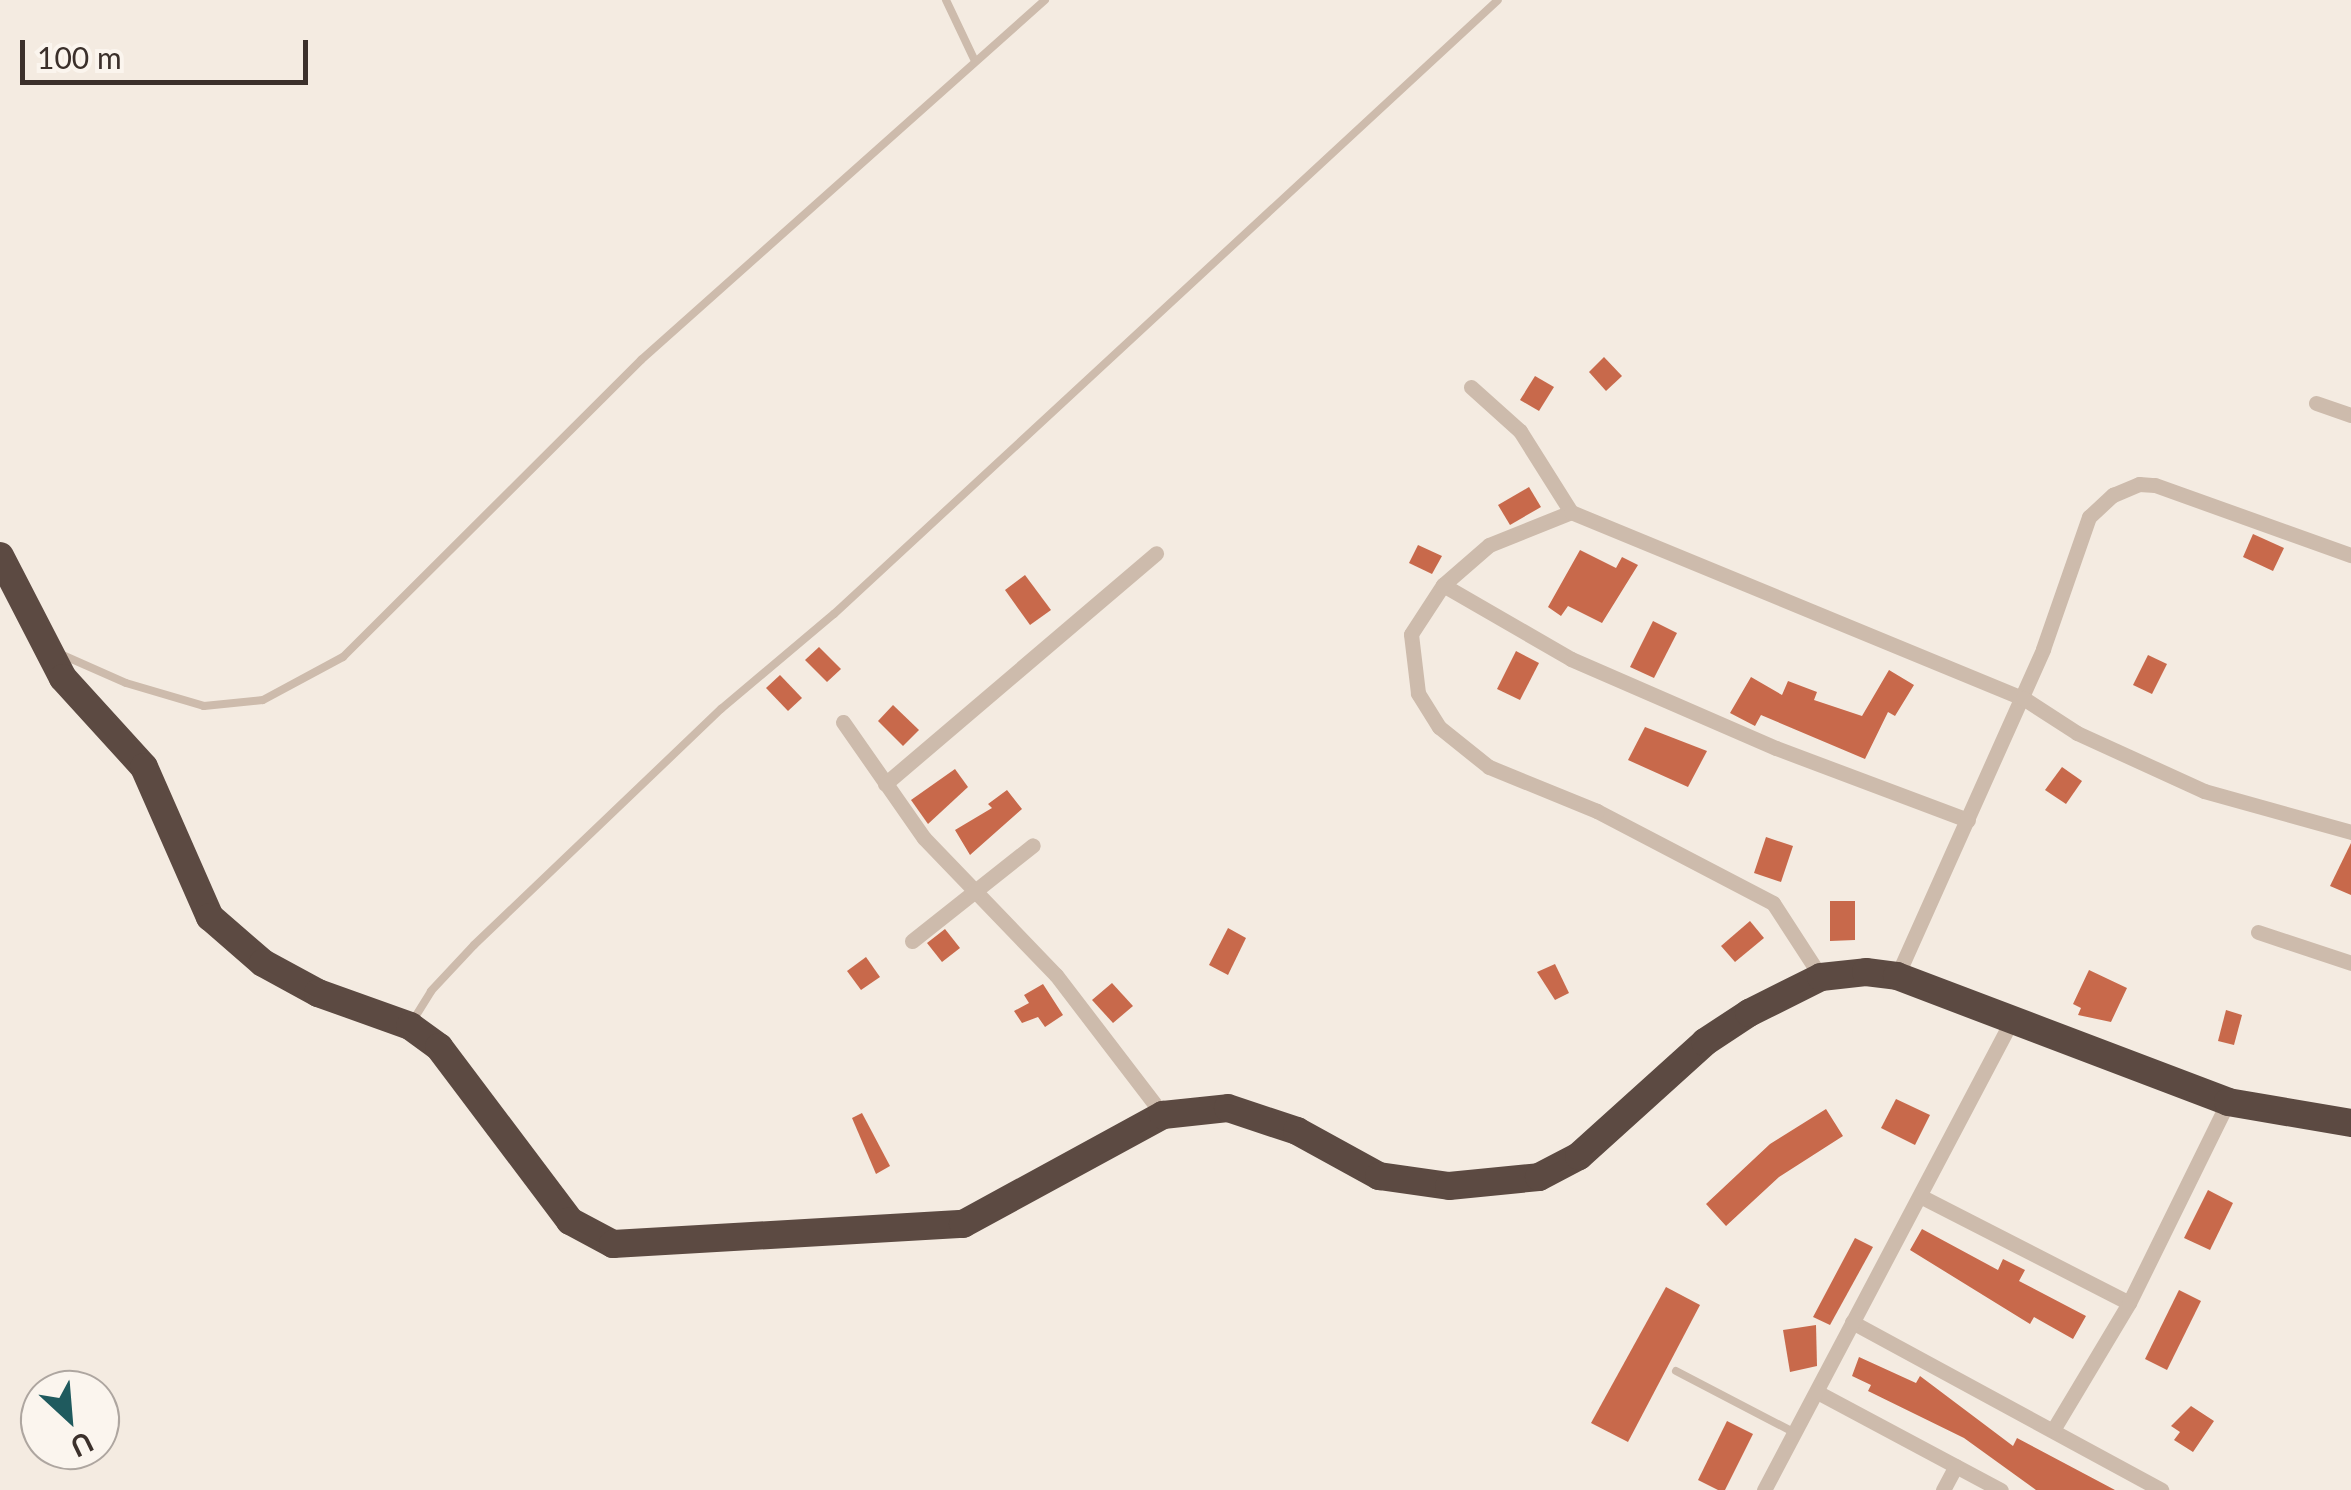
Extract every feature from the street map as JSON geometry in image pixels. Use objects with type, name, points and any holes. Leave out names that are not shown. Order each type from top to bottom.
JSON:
[{"type":"highway","points":[[0,556],[40,645],[62,678],[144,767],[210,917],[264,963],[318,993],[410,1026],[439,1048],[570,1221],[613,1244],[964,1224],[1163,1115],[1228,1108],[1297,1131],[1379,1176],[1418,1183],[1539,1177],[1592,1146],[1705,1042],[1821,977],[1866,972],[1897,976],[2228,1102],[2351,1122]]},
{"type":"street","points":[[1472,387],[1520,432],[1570,512],[2023,698],[2076,733],[2204,791],[2351,832]]},
{"type":"street","points":[[2316,403],[2351,416]]},
{"type":"street","points":[[1897,976],[2023,698],[2089,516],[2139,484],[2351,555]]},
{"type":"street","points":[[1570,512],[1489,545],[1443,585],[1418,616],[1410,660],[1418,693],[1440,728],[1489,767],[1597,811],[1772,903],[1821,977]]},
{"type":"street","points":[[885,784],[1156,554]]},
{"type":"street","points":[[1443,585],[1571,658],[1776,748],[1968,820]]},
{"type":"street","points":[[843,722],[924,838],[975,887],[1082,1006],[1163,1115]]},
{"type":"street","points":[[912,941],[975,887],[1033,846]]},
{"type":"street","points":[[2258,932],[2351,963]]},
{"type":"street","points":[[1764,1490],[1819,1394],[1852,1322],[1924,1198],[2012,1020]]},
{"type":"street","points":[[2054,1430],[2129,1303],[2228,1102]]},
{"type":"street","points":[[1924,1198],[2129,1303]]},
{"type":"street","points":[[1852,1322],[2161,1490]]},
{"type":"street","points":[[1819,1394],[2001,1490]]},
{"type":"street","points":[[1943,1490],[1956,1466]]},
{"type":"lane","points":[[946,0],[974,59]]},
{"type":"lane","points":[[40,645],[126,684],[204,706],[264,700],[343,657],[641,360],[974,59],[1045,0]]},
{"type":"lane","points":[[410,1026],[430,990],[721,709],[861,590],[1498,0]]},
{"type":"lane","points":[[1676,1372],[1794,1433]]},
{"type":"building","points":[[1604,357],[1622,376],[1606,391],[1589,372]]},
{"type":"building","points":[[1535,376],[1554,387],[1539,411],[1520,400]]},
{"type":"building","points":[[1529,487],[1541,507],[1510,525],[1498,505]]},
{"type":"building","points":[[2253,534],[2284,548],[2273,571],[2243,557]]},
{"type":"building","points":[[1418,545],[1442,556],[1432,574],[1409,563]]},
{"type":"building","points":[[1580,550],[1616,568],[1622,557],[1638,565],[1602,623],[1568,606],[1561,616],[1548,607]]},
{"type":"building","points":[[1025,575],[1051,610],[1030,625],[1005,590]]},
{"type":"building","points":[[1653,621],[1677,633],[1654,678],[1630,667]]},
{"type":"building","points":[[819,647],[841,669],[827,682],[805,660]]},
{"type":"building","points":[[1516,651],[1539,663],[1520,700],[1497,689]]},
{"type":"building","points":[[2148,655],[2167,664],[2152,694],[2133,685]]},
{"type":"building","points":[[1889,670],[1914,685],[1895,716],[1888,712],[1865,759],[1761,715],[1755,726],[1730,713],[1751,677],[1782,695],[1788,681],[1817,692],[1814,700],[1862,716]]},
{"type":"building","points":[[780,675],[802,698],[788,711],[766,688]]},
{"type":"building","points":[[893,705],[919,730],[903,746],[878,721]]},
{"type":"building","points":[[1645,727],[1707,751],[1688,787],[1628,760]]},
{"type":"building","points":[[2062,767],[2082,781],[2066,804],[2045,790]]},
{"type":"building","points":[[955,769],[968,787],[928,824],[911,800]]},
{"type":"building","points":[[1007,790],[1022,809],[970,855],[955,830],[992,808],[988,804]]},
{"type":"building","points":[[1766,837],[1793,846],[1781,882],[1754,873]]},
{"type":"building","points":[[2351,843],[2351,895],[2330,886]]},
{"type":"building","points":[[1830,901],[1855,901],[1855,940],[1830,941]]},
{"type":"building","points":[[1750,921],[1764,938],[1735,962],[1721,946]]},
{"type":"building","points":[[1228,928],[1246,938],[1228,975],[1209,965]]},
{"type":"building","points":[[945,929],[960,948],[942,962],[927,943]]},
{"type":"building","points":[[866,957],[880,977],[861,990],[847,971]]},
{"type":"building","points":[[1555,964],[1569,993],[1555,1000],[1537,972]]},
{"type":"building","points":[[2089,970],[2127,988],[2111,1022],[2078,1015],[2081,1008],[2073,1004]]},
{"type":"building","points":[[1112,983],[1133,1006],[1113,1023],[1092,1000]]},
{"type":"building","points":[[1043,984],[1063,1015],[1045,1027],[1038,1017],[1022,1023],[1014,1011],[1029,1003],[1024,995]]},
{"type":"building","points":[[2226,1010],[2242,1015],[2234,1045],[2218,1041]]},
{"type":"building","points":[[1896,1099],[1930,1115],[1915,1145],[1881,1128]]},
{"type":"building","points":[[1826,1109],[1843,1136],[1779,1177],[1726,1226],[1706,1204],[1770,1144]]},
{"type":"building","points":[[862,1113],[890,1166],[876,1174],[852,1118]]},
{"type":"building","points":[[2208,1190],[2233,1203],[2210,1250],[2184,1238]]},
{"type":"building","points":[[1922,1229],[1998,1270],[2003,1259],[2025,1270],[2019,1281],[2086,1316],[2073,1339],[2034,1317],[2030,1324],[1910,1250]]},
{"type":"building","points":[[1855,1238],[1873,1247],[1830,1325],[1813,1317]]},
{"type":"building","points":[[1666,1287],[1700,1305],[1628,1442],[1591,1423]]},
{"type":"building","points":[[2179,1290],[2201,1301],[2167,1370],[2145,1359]]},
{"type":"building","points":[[1816,1325],[1817,1366],[1790,1372],[1783,1330]]},
{"type":"building","points":[[1859,1357],[1916,1383],[1920,1376],[2013,1446],[2017,1438],[2115,1490],[2036,1490],[1964,1438],[1868,1391],[1871,1385],[1852,1376]]},
{"type":"building","points":[[2191,1406],[2214,1421],[2193,1452],[2174,1440],[2180,1432],[2171,1426]]},
{"type":"building","points":[[1727,1421],[1753,1434],[1725,1490],[1718,1490],[1698,1480]]}]
